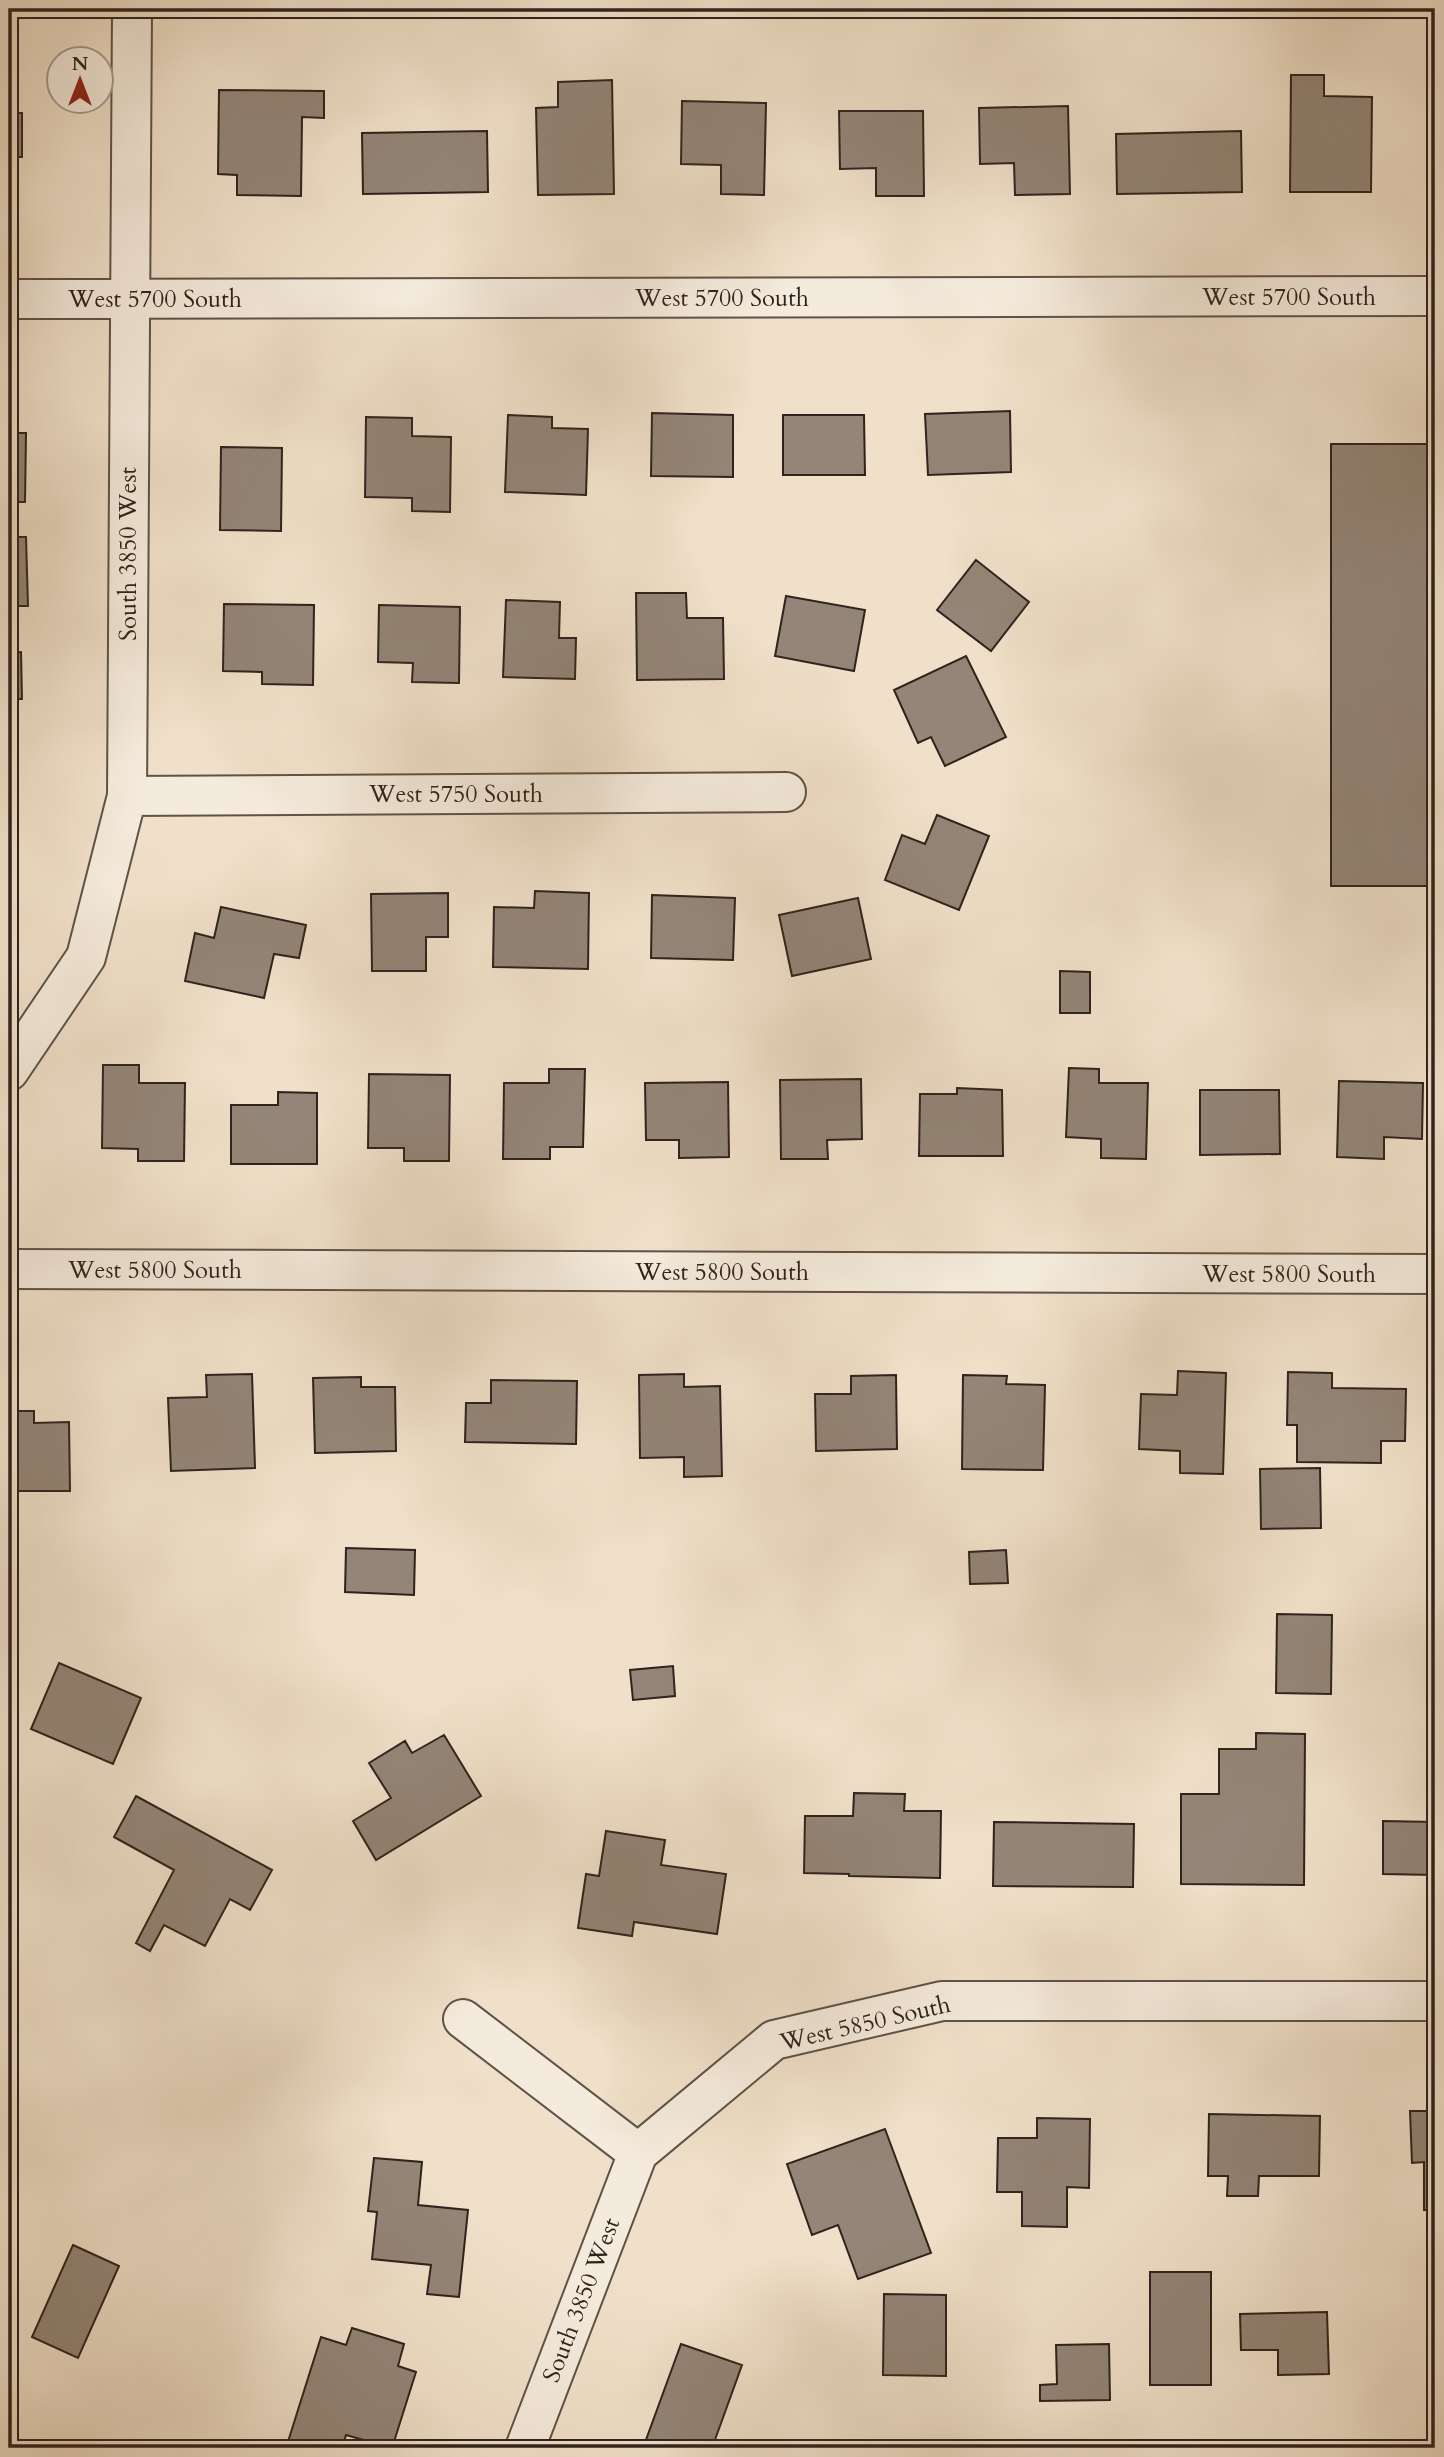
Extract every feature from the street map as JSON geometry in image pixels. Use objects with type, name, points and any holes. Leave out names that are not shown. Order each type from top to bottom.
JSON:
[{"type":"street","name":"South 3850 West","points":[[9,1070],[86,957],[127,796],[132,9]]},
{"type":"street","name":"West 5700 South","points":[[9,299],[1435,296]]},
{"type":"street","name":"West 5750 South","points":[[127,796],[786,792]]},
{"type":"street","name":"West 5800 South","points":[[9,1269],[1435,1274]]},
{"type":"street","name":"West 5850 South","points":[[638,2153],[774,2040],[942,2001],[1435,2001]]},
{"type":"street","points":[[463,2019],[638,2153]]},
{"type":"street","name":"South 3850 West","points":[[525,2448],[638,2153]]},
{"type":"building","points":[[1291,75],[1324,75],[1324,96],[1372,97],[1371,192],[1290,192]]},
{"type":"building","points":[[612,80],[614,194],[538,195],[536,108],[558,107],[558,82]]},
{"type":"building","points":[[219,90],[324,91],[324,118],[302,117],[301,196],[237,195],[237,175],[218,174]]},
{"type":"building","points":[[682,101],[766,103],[764,195],[721,194],[721,165],[681,164]]},
{"type":"building","points":[[1068,106],[1070,194],[1015,195],[1014,163],[980,164],[979,108]]},
{"type":"building","points":[[839,111],[923,111],[924,196],[876,196],[876,168],[840,169]]},
{"type":"building","points":[[9,113],[22,113],[22,157],[9,157]]},
{"type":"building","points":[[487,131],[488,192],[363,194],[362,133]]},
{"type":"building","points":[[1241,131],[1242,192],[1117,194],[1116,134]]},
{"type":"building","points":[[1010,411],[1011,472],[928,475],[925,414]]},
{"type":"building","points":[[652,413],[733,415],[733,477],[651,476]]},
{"type":"building","points":[[508,415],[552,417],[552,428],[588,429],[586,495],[505,492]]},
{"type":"building","points":[[783,415],[864,415],[865,475],[783,475]]},
{"type":"building","points":[[366,417],[412,418],[412,436],[451,437],[450,512],[412,511],[412,498],[365,497]]},
{"type":"building","points":[[9,433],[26,433],[25,502],[9,502]]},
{"type":"building","points":[[1331,444],[1435,444],[1435,886],[1331,886]]},
{"type":"building","points":[[221,447],[282,448],[281,531],[220,530]]},
{"type":"building","points":[[9,537],[26,537],[28,606],[9,606]]},
{"type":"building","points":[[976,560],[1029,602],[991,651],[937,610]]},
{"type":"building","points":[[636,593],[686,593],[687,618],[723,618],[724,679],[637,680]]},
{"type":"building","points":[[786,596],[865,610],[854,671],[775,656]]},
{"type":"building","points":[[506,600],[560,602],[559,638],[576,638],[575,679],[503,677]]},
{"type":"building","points":[[224,604],[314,605],[313,685],[262,684],[262,672],[223,671]]},
{"type":"building","points":[[379,605],[460,607],[459,683],[412,682],[413,663],[378,662]]},
{"type":"building","points":[[21,652],[22,699],[9,699],[9,653]]},
{"type":"building","points":[[966,656],[1006,737],[945,766],[931,737],[918,743],[894,690]]},
{"type":"building","points":[[9,799],[17,801],[9,840]]},
{"type":"building","points":[[937,815],[989,836],[959,910],[885,880],[902,835],[925,844]]},
{"type":"building","points":[[535,891],[589,893],[588,969],[493,967],[494,907],[534,908]]},
{"type":"building","points":[[448,893],[448,937],[426,937],[426,971],[372,971],[371,894]]},
{"type":"building","points":[[652,895],[735,898],[733,960],[651,958]]},
{"type":"building","points":[[858,898],[871,959],[792,976],[779,915]]},
{"type":"building","points":[[221,907],[306,925],[299,958],[274,954],[264,998],[185,981],[195,933],[214,938]]},
{"type":"building","points":[[1060,971],[1090,972],[1090,1013],[1060,1013]]},
{"type":"building","points":[[103,1065],[139,1065],[139,1083],[185,1083],[184,1161],[138,1161],[138,1149],[102,1148]]},
{"type":"building","points":[[1069,1068],[1099,1069],[1099,1083],[1148,1083],[1146,1159],[1101,1158],[1101,1139],[1066,1137]]},
{"type":"building","points":[[549,1069],[585,1069],[583,1147],[550,1147],[550,1159],[503,1159],[504,1083],[549,1083]]},
{"type":"building","points":[[369,1074],[450,1075],[449,1161],[404,1161],[404,1148],[368,1148]]},
{"type":"building","points":[[861,1079],[862,1139],[827,1140],[828,1159],[781,1159],[780,1080]]},
{"type":"building","points":[[1339,1081],[1423,1083],[1422,1139],[1384,1137],[1384,1159],[1337,1157]]},
{"type":"building","points":[[728,1082],[729,1157],[679,1158],[679,1140],[646,1140],[645,1083]]},
{"type":"building","points":[[957,1088],[1002,1090],[1003,1156],[919,1156],[920,1094],[957,1094]]},
{"type":"building","points":[[1200,1090],[1279,1090],[1280,1154],[1200,1155]]},
{"type":"building","points":[[278,1092],[317,1093],[317,1164],[231,1164],[231,1105],[278,1105]]},
{"type":"building","points":[[1178,1371],[1226,1373],[1223,1474],[1180,1473],[1180,1451],[1139,1449],[1141,1394],[1177,1395]]},
{"type":"building","points":[[1288,1372],[1332,1373],[1332,1388],[1406,1389],[1405,1441],[1381,1441],[1381,1463],[1297,1462],[1297,1425],[1287,1425]]},
{"type":"building","points":[[252,1374],[255,1468],[171,1471],[168,1398],[207,1397],[206,1375]]},
{"type":"building","points":[[684,1374],[684,1387],[720,1386],[722,1476],[684,1477],[684,1457],[640,1458],[639,1375]]},
{"type":"building","points":[[896,1375],[897,1449],[816,1451],[815,1394],[851,1394],[851,1376]]},
{"type":"building","points":[[963,1375],[1007,1376],[1006,1384],[1045,1385],[1043,1470],[962,1469]]},
{"type":"building","points":[[361,1377],[361,1387],[395,1387],[396,1451],[315,1453],[313,1378]]},
{"type":"building","points":[[491,1380],[577,1381],[576,1444],[465,1442],[466,1403],[491,1403]]},
{"type":"building","points":[[9,1411],[34,1411],[34,1423],[69,1422],[70,1491],[9,1491]]},
{"type":"building","points":[[1320,1468],[1321,1528],[1261,1529],[1260,1469]]},
{"type":"building","points":[[346,1548],[415,1550],[414,1595],[345,1592]]},
{"type":"building","points":[[1006,1550],[1008,1583],[970,1584],[969,1552]]},
{"type":"building","points":[[1277,1614],[1332,1615],[1331,1694],[1276,1693]]},
{"type":"building","points":[[59,1663],[141,1698],[113,1764],[31,1729]]},
{"type":"building","points":[[673,1666],[675,1696],[633,1700],[630,1670]]},
{"type":"building","points":[[1256,1733],[1305,1734],[1304,1885],[1181,1884],[1181,1794],[1219,1794],[1219,1749],[1256,1749]]},
{"type":"building","points":[[444,1735],[481,1796],[376,1860],[353,1821],[391,1798],[369,1763],[405,1741],[412,1753]]},
{"type":"building","points":[[854,1793],[905,1794],[904,1811],[941,1811],[940,1878],[804,1873],[805,1816],[853,1816]]},
{"type":"building","points":[[136,1796],[272,1870],[250,1910],[230,1899],[205,1946],[164,1925],[150,1951],[136,1943],[174,1870],[114,1837]]},
{"type":"building","points":[[1383,1821],[1435,1822],[1435,1875],[1383,1874]]},
{"type":"building","points":[[994,1822],[1134,1824],[1133,1887],[993,1886]]},
{"type":"building","points":[[606,1831],[665,1840],[661,1865],[726,1874],[717,1934],[634,1922],[632,1936],[578,1928],[586,1874],[599,1876]]},
{"type":"building","points":[[1410,2111],[1435,2111],[1435,2210],[1424,2210],[1424,2162],[1412,2163]]},
{"type":"building","points":[[1209,2114],[1320,2116],[1319,2176],[1259,2176],[1258,2196],[1227,2196],[1228,2176],[1208,2176]]},
{"type":"building","points":[[1037,2118],[1090,2119],[1089,2188],[1067,2187],[1067,2227],[1022,2226],[1022,2192],[997,2192],[998,2138],[1037,2138]]},
{"type":"building","points":[[885,2129],[931,2253],[858,2279],[838,2225],[812,2235],[787,2164]]},
{"type":"building","points":[[374,2158],[422,2162],[418,2205],[468,2210],[459,2297],[427,2294],[431,2265],[372,2259],[377,2212],[368,2211]]},
{"type":"building","points":[[73,2245],[119,2266],[78,2358],[32,2337]]},
{"type":"building","points":[[1150,2272],[1211,2272],[1211,2385],[1150,2385]]},
{"type":"building","points":[[884,2294],[946,2295],[946,2376],[883,2375]]},
{"type":"building","points":[[1327,2312],[1329,2374],[1278,2375],[1278,2350],[1241,2350],[1240,2314]]},
{"type":"building","points":[[352,2328],[404,2344],[398,2366],[416,2372],[392,2448],[346,2435],[342,2448],[286,2448],[321,2337],[346,2345]]},
{"type":"building","points":[[681,2344],[742,2365],[712,2448],[643,2448]]},
{"type":"building","points":[[1109,2344],[1110,2400],[1040,2401],[1040,2385],[1057,2384],[1056,2345]]}]
